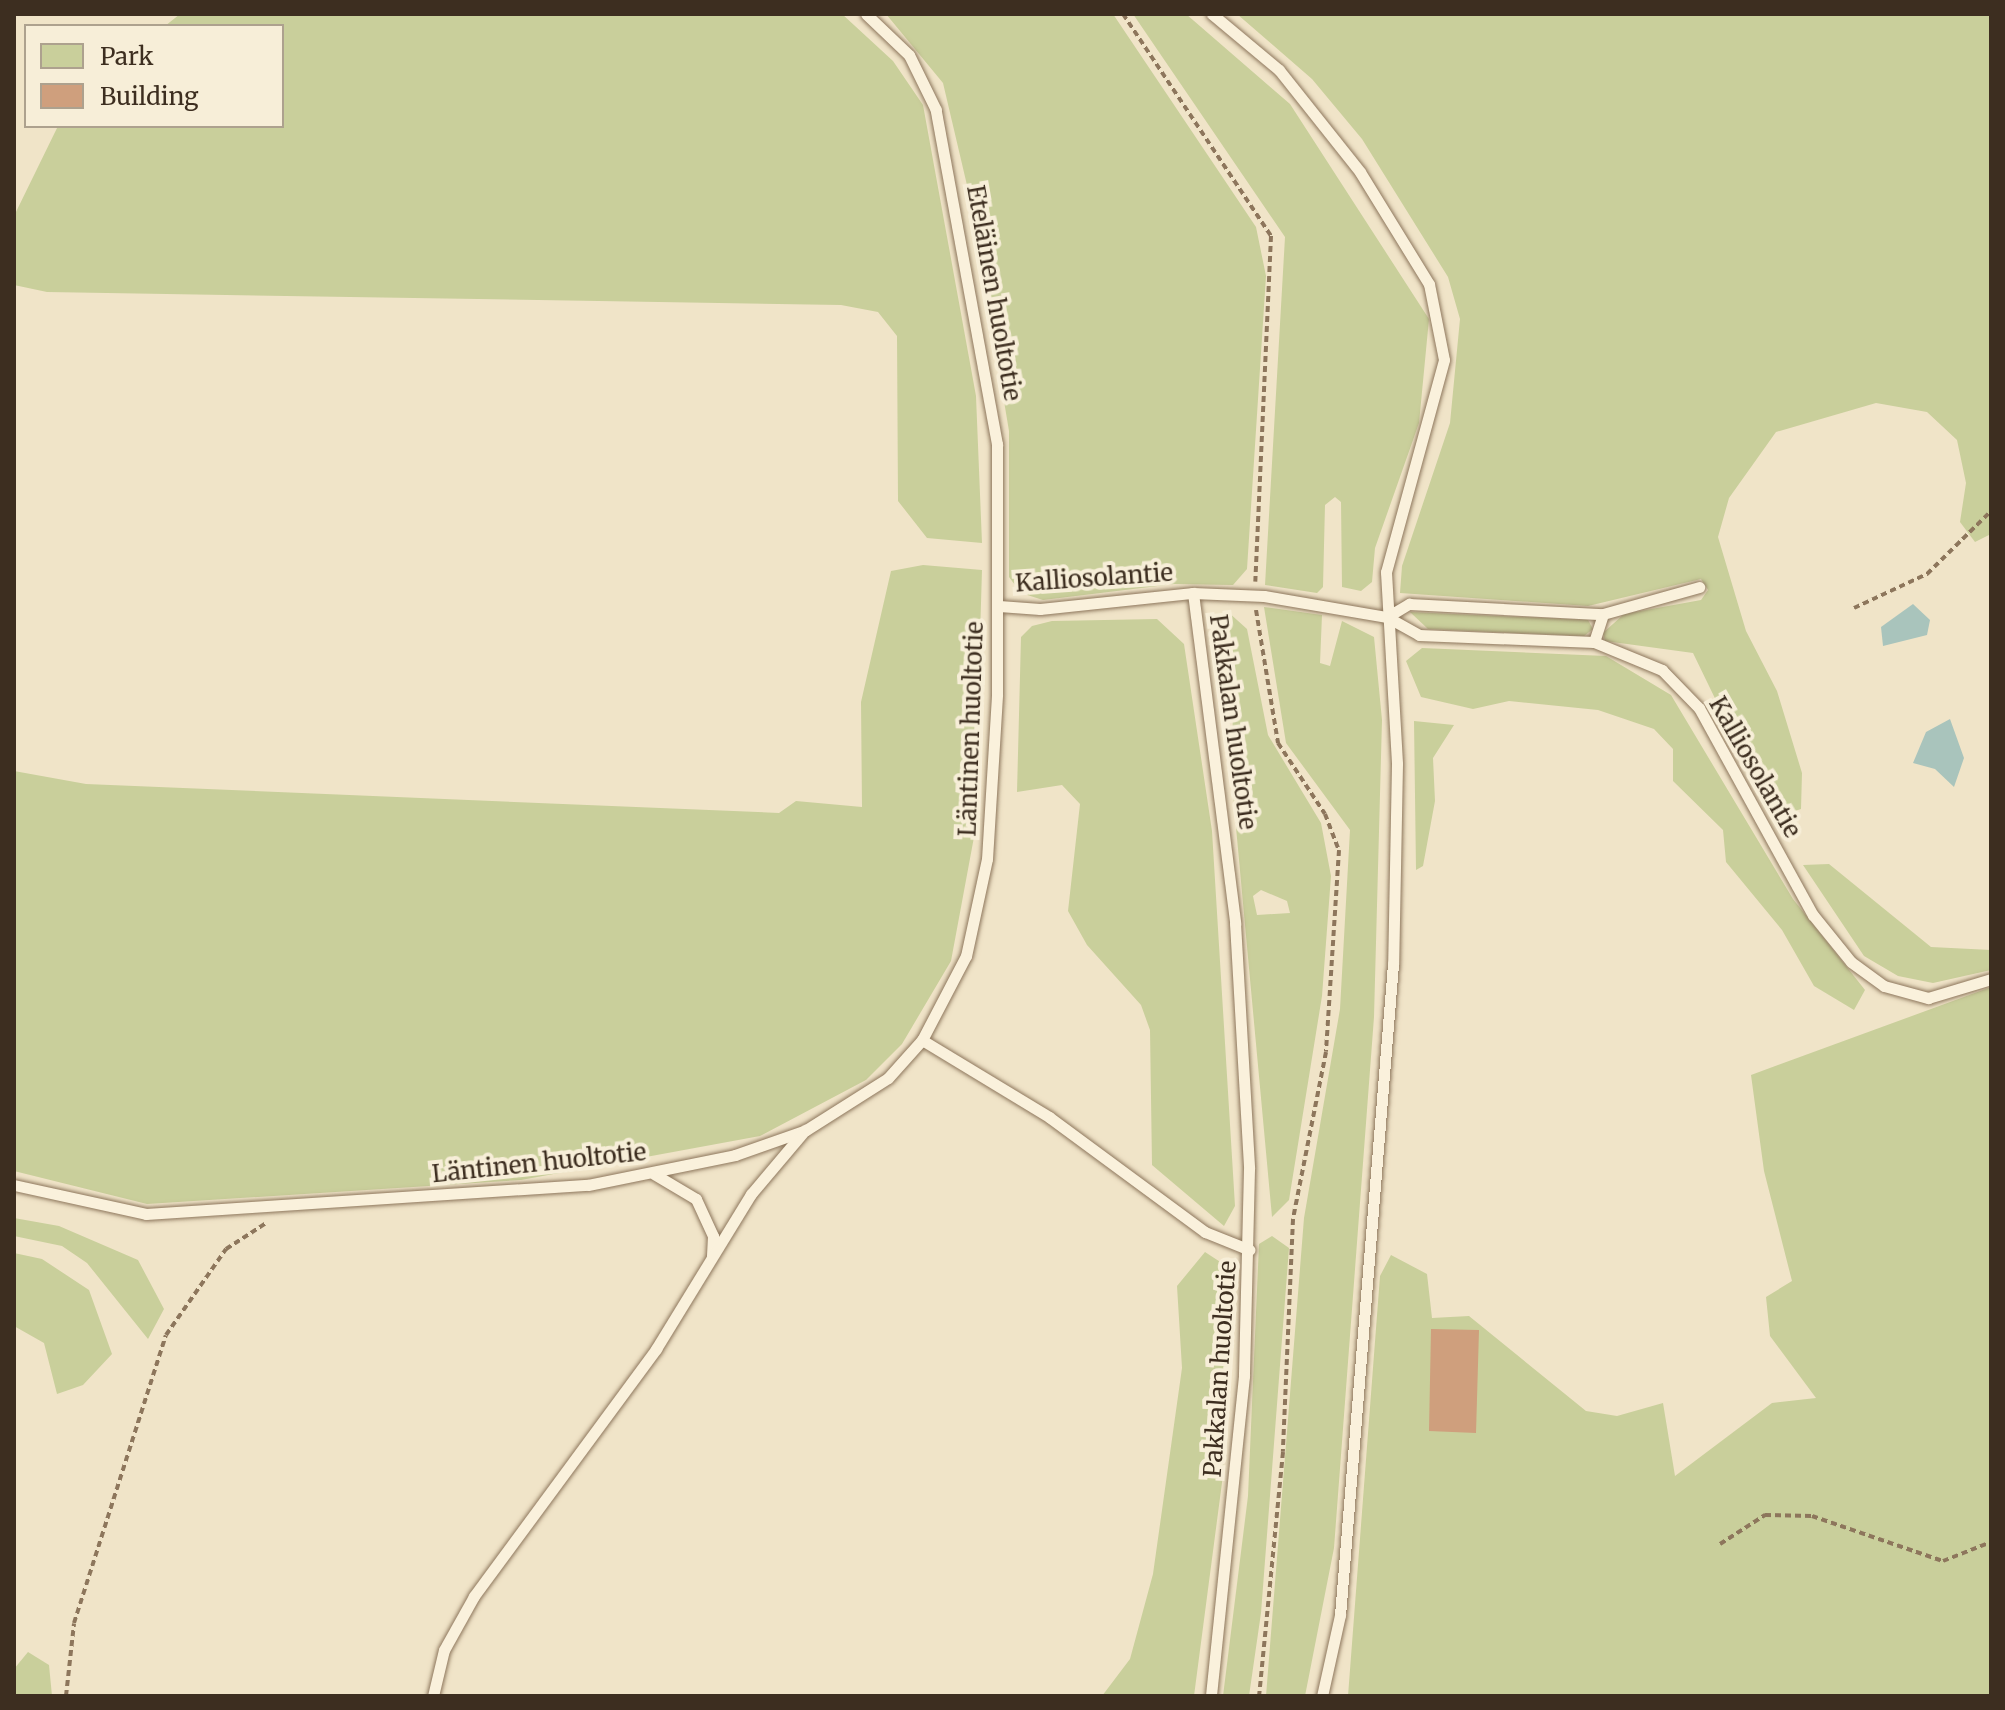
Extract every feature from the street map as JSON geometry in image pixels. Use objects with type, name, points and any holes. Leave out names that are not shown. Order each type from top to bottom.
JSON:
[{"type":"lane","name":"Eteläinen huoltotie","points":[[866,14],[923,76],[955,192],[997,444],[999,606]]},
{"type":"lane","points":[[1212,14],[1311,105],[1429,284],[1441,326],[1440,394],[1391,540],[1387,617],[1397,764],[1393,964],[1340,1615],[1322,1696]]},
{"type":"lane","points":[[1387,617],[1409,604],[1603,614],[1699,587]]},
{"type":"lane","name":"Kalliosolantie","points":[[999,606],[1040,609],[1193,593]]},
{"type":"lane","name":"Pakkalan huoltotie","points":[[1211,1696],[1250,1250],[1235,923],[1193,593],[1254,596],[1387,617]]},
{"type":"lane","name":"Läntinen huoltotie","points":[[14,1185],[146,1214],[292,1206],[653,1174],[806,1130],[888,1078],[922,1040],[958,978],[979,911],[993,783],[999,606]]},
{"type":"lane","points":[[1594,642],[1603,614]]},
{"type":"lane","name":"Kalliosolantie","points":[[1387,617],[1419,635],[1594,642],[1662,670],[1699,708],[1813,915],[1851,962],[1884,986],[1928,998],[1991,979]]},
{"type":"lane","points":[[922,1040],[1049,1117],[1205,1232],[1250,1250]]},
{"type":"lane","points":[[433,1696],[444,1650],[474,1596],[711,1261],[751,1194],[806,1130]]},
{"type":"lane","points":[[653,1174],[696,1199],[713,1236],[711,1261]]},
{"type":"path","points":[[1123,14],[1271,236],[1254,596],[1278,743],[1325,814],[1339,850],[1326,1052],[1293,1219],[1283,1452],[1259,1696]]},
{"type":"path","points":[[1854,608],[1927,574],[1991,511]]},
{"type":"path","points":[[66,1696],[74,1623],[166,1335],[226,1249],[292,1206]]},
{"type":"path","points":[[1720,1544],[1765,1515],[1812,1516],[1943,1561],[1991,1542]]},
{"type":"green space","points":[[180,14],[842,14],[893,61],[923,105],[976,396],[982,543],[927,538],[898,501],[897,336],[878,312],[841,305],[47,292],[14,285],[14,216],[57,128],[284,128],[284,24],[168,24]]},
{"type":"green space","points":[[886,14],[1113,14],[1256,227],[1266,276],[1247,569],[1233,585],[1174,584],[1043,600],[1021,593],[1009,577],[1009,431],[970,198],[943,83]]},
{"type":"green space","points":[[1133,14],[1186,14],[1290,104],[1429,319],[1419,423],[1375,548],[1372,582],[1361,591],[1342,587],[1341,502],[1335,497],[1325,505],[1323,587],[1317,593],[1265,585],[1285,237]]},
{"type":"green space","points":[[1237,14],[1991,14],[1991,534],[1975,542],[1960,522],[1966,483],[1957,440],[1927,412],[1876,403],[1776,432],[1729,498],[1718,537],[1746,631],[1777,691],[1802,773],[1801,809],[1773,818],[1693,653],[1605,641],[1603,633],[1624,614],[1701,600],[1708,590],[1701,579],[1588,606],[1400,593],[1402,566],[1450,423],[1460,319],[1448,277],[1362,139],[1312,79]]},
{"type":"green space","points":[[923,565],[982,570],[974,837],[951,961],[902,1044],[866,1080],[760,1136],[521,1180],[147,1204],[14,1171],[14,771],[86,784],[779,813],[796,801],[862,807],[861,702],[891,571]]},
{"type":"green space","points":[[1264,607],[1322,615],[1320,663],[1330,666],[1342,621],[1374,637],[1382,720],[1374,1017],[1334,1548],[1305,1696],[1266,1696],[1304,1218],[1340,1009],[1350,830],[1286,743]]},
{"type":"green space","points":[[1227,611],[1247,629],[1268,735],[1321,823],[1331,876],[1322,996],[1289,1200],[1272,1217],[1232,784],[1233,694],[1210,630]],"holes":[[[1261,890],[1287,901],[1290,913],[1257,915],[1253,896]]]},
{"type":"green space","points":[[1410,612],[1588,620],[1593,629],[1584,636],[1428,629]]},
{"type":"green space","points":[[1157,619],[1184,644],[1212,831],[1235,1206],[1224,1226],[1152,1165],[1150,1030],[1141,1005],[1087,945],[1068,911],[1080,804],[1062,785],[1017,792],[1021,637],[1032,626],[1052,621]]},
{"type":"green space","points":[[1422,648],[1606,656],[1671,695],[1793,899],[1865,990],[1854,1010],[1814,986],[1782,930],[1726,862],[1723,830],[1673,781],[1673,749],[1654,729],[1598,710],[1509,701],[1473,709],[1421,697],[1406,661]]},
{"type":"green space","points":[[1414,721],[1454,725],[1433,758],[1435,801],[1423,866],[1416,870]]},
{"type":"green space","points":[[1829,864],[1931,947],[1991,950],[1991,970],[1933,983],[1898,976],[1864,956],[1803,865]]},
{"type":"green space","points":[[1991,987],[1991,1696],[1348,1696],[1380,1276],[1391,1255],[1427,1274],[1432,1318],[1469,1316],[1586,1411],[1617,1416],[1663,1403],[1675,1476],[1772,1403],[1816,1398],[1770,1336],[1766,1297],[1792,1281],[1764,1171],[1751,1075]]},
{"type":"green space","points":[[14,1218],[59,1226],[138,1260],[164,1309],[148,1339],[87,1263],[62,1246],[14,1236]]},
{"type":"green space","points":[[1272,1236],[1289,1248],[1261,1613],[1249,1696],[1223,1696],[1248,1496],[1259,1244]]},
{"type":"green space","points":[[1205,1252],[1231,1269],[1223,1475],[1194,1696],[1102,1696],[1130,1659],[1153,1574],[1182,1368],[1177,1286]]},
{"type":"green space","points":[[14,1253],[42,1259],[89,1290],[112,1354],[83,1385],[57,1394],[44,1343],[14,1326]]},
{"type":"green space","points":[[28,1652],[49,1665],[52,1696],[14,1696],[14,1669]]},
{"type":"water","points":[[1913,604],[1930,620],[1927,635],[1883,646],[1881,627]]},
{"type":"water","points":[[1950,719],[1964,758],[1954,787],[1935,769],[1913,763],[1926,732]]},
{"type":"building","points":[[1431,1329],[1479,1330],[1476,1433],[1429,1431]]}]
